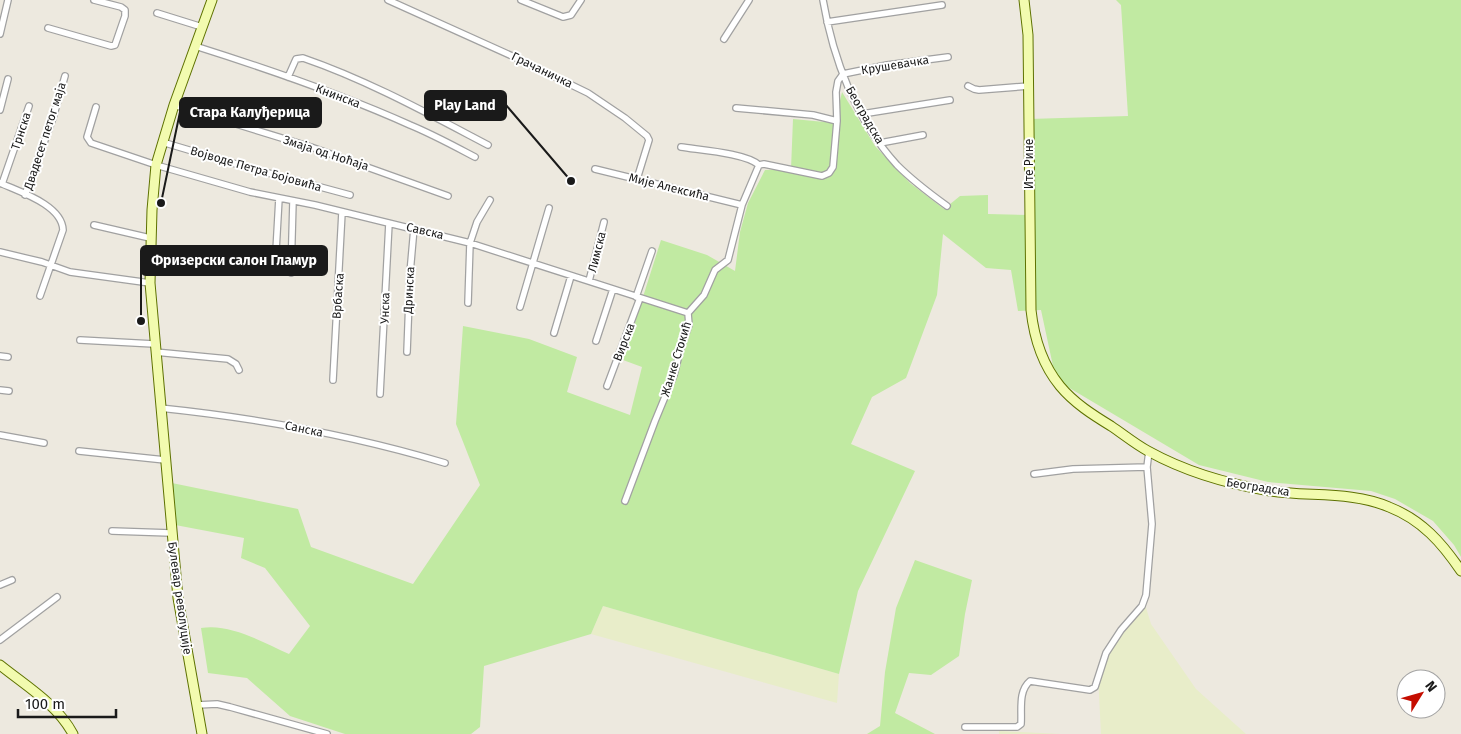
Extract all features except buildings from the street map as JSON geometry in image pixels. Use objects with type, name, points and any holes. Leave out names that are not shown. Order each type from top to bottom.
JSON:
[{"type":"street","points":[[0,34],[8,0]]},
{"type":"street","points":[[48,28],[111,46],[115,45],[126,16],[125,10],[121,7],[94,0]]},
{"type":"street","name":"Булевар револуције","points":[[202,734],[181,622],[171,533],[154,348],[150,283],[150,238],[156,165],[174,105],[212,0]]},
{"type":"street","name":"Грачаничка","points":[[388,0],[550,73],[588,92],[625,118],[647,136],[649,140],[637,179]]},
{"type":"street","points":[[521,0],[563,17],[571,15],[581,0]]},
{"type":"street","points":[[724,39],[749,0]]},
{"type":"street","name":"Београдска","points":[[823,0],[827,22],[843,74],[862,114],[891,157],[912,179],[947,206]]},
{"type":"street","name":"Ите Рине","points":[[1024,0],[1028,35],[1031,305],[1033,327]]},
{"type":"street","points":[[827,22],[942,5]]},
{"type":"street","points":[[157,13],[202,27]]},
{"type":"street","name":"Книнска","points":[[195,46],[288,76],[412,125],[475,157]]},
{"type":"street","points":[[288,76],[296,59],[300,57],[305,58],[376,89],[488,145]]},
{"type":"street","name":"Крушевачка","points":[[843,74],[887,65],[948,57]]},
{"type":"street","points":[[680,147],[730,154],[755,161],[759,165],[764,164],[822,176],[827,174],[833,167],[837,121],[837,86],[839,78],[843,74]]},
{"type":"street","name":"Двадесет петог маја","points":[[26,195],[53,118],[65,76]]},
{"type":"street","points":[[0,110],[8,79]]},
{"type":"street","points":[[968,86],[979,90],[1029,86]]},
{"type":"street","points":[[862,114],[950,100]]},
{"type":"street","name":"Змаја од Ноћаја","points":[[174,105],[312,147],[448,196]]},
{"type":"street","name":"Трнска","points":[[1,184],[29,106]]},
{"type":"street","points":[[96,107],[87,138],[89,142],[156,165]]},
{"type":"street","points":[[736,108],[813,115],[837,121]]},
{"type":"street","points":[[880,143],[923,135]]},
{"type":"street","name":"Војводе Петра Бојовића","points":[[162,142],[350,195]]},
{"type":"street","name":"Савска","points":[[156,165],[250,192],[470,242],[688,313]]},
{"type":"street","name":"Жанке Стокић","points":[[625,501],[674,375],[688,328],[688,313],[704,295],[715,270],[728,260],[742,205],[759,165]]},
{"type":"street","name":"Мије Алексића","points":[[595,169],[742,205]]},
{"type":"street","points":[[1,184],[53,210],[62,223],[63,230],[40,296]]},
{"type":"street","points":[[276,251],[279,198]]},
{"type":"street","points":[[468,303],[470,242],[477,222],[490,200]]},
{"type":"street","points":[[291,273],[293,201]]},
{"type":"street","points":[[520,306],[549,208]]},
{"type":"street","name":"Врбаска","points":[[333,380],[342,212]]},
{"type":"street","name":"Лимска","points":[[589,281],[604,222]]},
{"type":"street","name":"Унска","points":[[380,394],[388,223]]},
{"type":"street","points":[[94,225],[150,238]]},
{"type":"street","name":"Дринска","points":[[407,352],[414,228]]},
{"type":"street","name":"Вирска","points":[[607,386],[652,251]]},
{"type":"street","points":[[0,252],[70,272],[150,283]]},
{"type":"street","points":[[554,333],[571,276]]},
{"type":"street","points":[[596,341],[613,289]]},
{"type":"street","name":"Београдска","points":[[1033,327],[1046,364],[1057,382],[1069,395],[1099,419],[1149,452],[1189,470],[1227,483],[1272,491],[1323,494],[1370,501],[1390,507],[1428,530],[1441,543],[1461,571]]},
{"type":"street","points":[[80,340],[228,359],[236,364],[239,370]]},
{"type":"street","points":[[0,356],[8,357]]},
{"type":"street","points":[[0,390],[9,391]]},
{"type":"street","name":"Санска","points":[[160,408],[304,428],[386,446],[445,463]]},
{"type":"street","points":[[0,436],[44,443]]},
{"type":"street","points":[[79,451],[165,460]]},
{"type":"street","points":[[965,727],[1016,727],[1022,724],[1022,691],[1030,681],[1090,690],[1095,688],[1106,653],[1121,630],[1142,606],[1146,595],[1152,524],[1147,467],[1149,452]]},
{"type":"street","points":[[1034,474],[1073,470],[1147,467]]},
{"type":"street","points":[[112,531],[171,533]]},
{"type":"street","points":[[0,585],[12,580]]},
{"type":"street","points":[[0,640],[57,597]]},
{"type":"street","points":[[0,665],[50,704],[62,717],[73,734]]},
{"type":"street","points":[[197,705],[217,704],[327,734]]},
{"type":"green space","points":[[1116,0],[1461,0],[1461,557],[1454,545],[1433,521],[1395,499],[1371,491],[1268,482],[1199,465],[1056,380],[1041,310],[1018,311],[1011,270],[986,268],[943,234],[937,295],[906,378],[872,397],[851,444],[915,471],[858,591],[839,674],[603,606],[591,634],[484,666],[480,727],[471,734],[345,734],[290,716],[247,678],[208,673],[201,628],[223,628],[234,631],[289,654],[310,626],[265,568],[241,558],[244,538],[170,524],[167,482],[298,509],[311,547],[413,584],[480,485],[456,424],[463,326],[529,339],[577,357],[567,392],[630,415],[642,367],[623,360],[661,240],[707,255],[735,271],[740,232],[748,203],[765,170],[791,169],[793,119],[835,123],[842,92],[875,146],[910,183],[944,209],[960,196],[988,195],[988,214],[1029,215],[1029,119],[1128,116],[1121,5]]},
{"type":"green space","points":[[915,560],[972,580],[959,656],[931,675],[909,673],[895,713],[935,734],[867,734],[880,726],[885,672],[896,608]]},
{"type":"green space","points":[[1144,601],[1151,624],[1196,689],[1246,734],[1101,734],[1098,675],[1116,639]]},
{"type":"green space","points":[[603,606],[839,674],[837,703],[591,634]]},
{"type":"green space","points":[[999,731],[1061,734],[999,734]]},
{"type":"place","name":"Play Land","points":[[571,181]]},
{"type":"place","name":"Стара Калуђерица","points":[[161,203]]},
{"type":"place","name":"Фризерски салон Гламур","points":[[141,321]]}]
